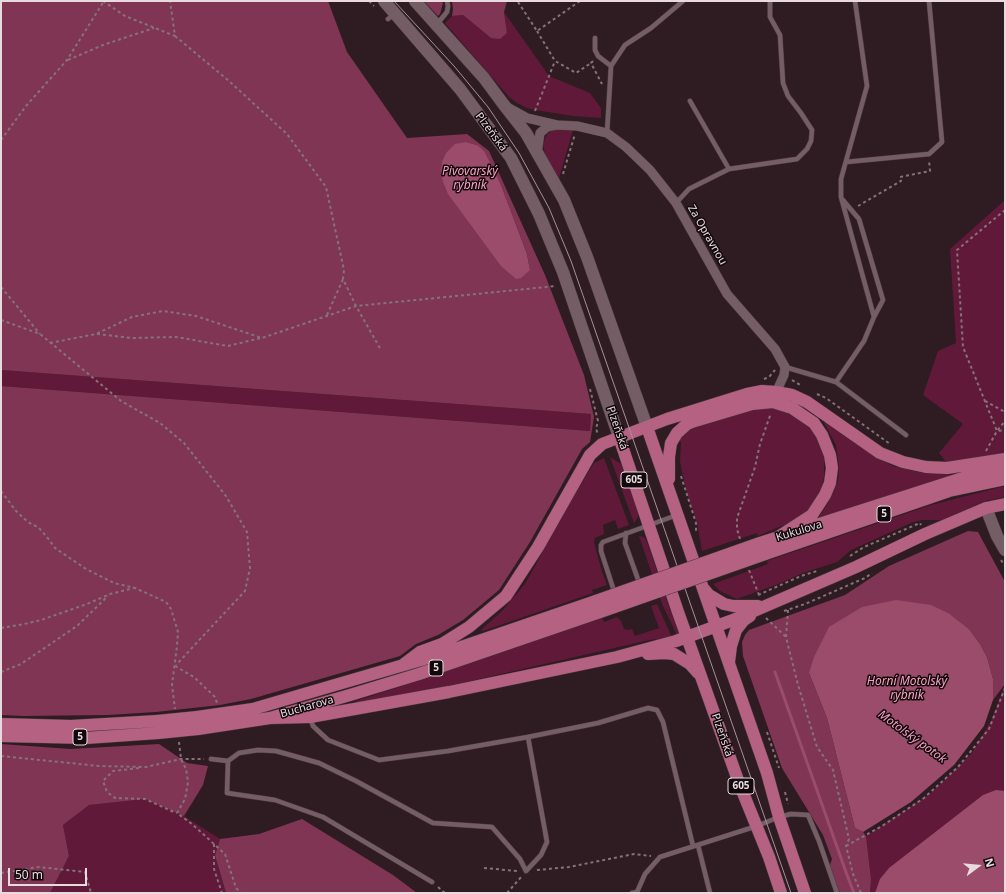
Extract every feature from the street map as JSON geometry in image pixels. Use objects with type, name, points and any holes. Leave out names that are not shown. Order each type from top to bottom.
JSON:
[{"type":"main road","name":"605","points":[[415,1],[484,78],[526,133],[564,200],[587,257],[648,427],[670,495],[767,772],[779,817],[805,893]]},
{"type":"main road","name":"Plzeňská","points":[[379,4],[460,90],[511,158],[539,214],[562,272],[650,524],[658,553],[781,893]]},
{"type":"main road","points":[[404,664],[420,652],[442,644],[469,627],[506,596],[538,547],[590,455],[602,444],[619,436],[667,419],[747,394],[762,391],[792,408],[814,424],[822,435],[830,455],[832,468],[830,482],[819,506],[812,515],[778,537]]},
{"type":"main road","points":[[670,495],[669,451],[674,437],[680,430],[695,421],[774,397],[792,395],[806,402],[880,453],[903,462],[926,467],[947,468],[1005,459]]},
{"type":"main road","name":"Kukulova","points":[[598,606],[760,543],[969,476],[1005,469]]},
{"type":"main road","name":"Kukulova","points":[[598,606],[765,554],[949,492],[1005,478]]},
{"type":"main road","points":[[729,665],[734,636],[739,625],[744,620],[768,611],[925,534],[986,508],[1005,504]]},
{"type":"main road","points":[[986,508],[1003,555]]},
{"type":"main road","points":[[700,581],[709,595],[724,604],[768,611]]},
{"type":"main road","name":"Bucharova","points":[[197,723],[222,714],[253,709],[598,606]]},
{"type":"main road","name":"Bucharova","points":[[1,736],[86,738],[158,727],[270,718],[419,674],[598,606]]},
{"type":"main road","points":[[270,718],[310,716],[441,694],[617,657],[676,641],[716,626],[768,611]]},
{"type":"main road","points":[[617,657],[656,653],[674,654],[690,664],[703,679]]},
{"type":"main road","name":"Bucharova","points":[[1,724],[158,727]]},
{"type":"street","name":"Za Opravnou","points":[[504,105],[527,118],[557,125],[578,126],[607,133],[626,147],[650,170],[676,203],[727,294],[775,349],[785,367]]},
{"type":"street","points":[[537,154],[540,133],[547,127],[557,125]]},
{"type":"street","points":[[774,397],[784,375],[785,367]]},
{"type":"lane","points":[[436,25],[447,12],[447,1]]},
{"type":"lane","points":[[607,133],[610,66],[625,46],[651,28],[682,1]]},
{"type":"lane","points":[[676,203],[690,189],[729,169],[797,159],[807,149],[811,140],[812,130],[788,96],[784,84],[780,35],[770,17],[770,1]]},
{"type":"lane","points":[[856,1],[867,86],[842,179],[841,197],[874,318]]},
{"type":"lane","points":[[846,162],[929,154],[942,142],[929,1]]},
{"type":"lane","points":[[595,38],[594,50],[598,56],[610,66]]},
{"type":"lane","points":[[690,101],[729,169]]},
{"type":"lane","points":[[836,382],[864,341],[883,300],[859,219],[841,197]]},
{"type":"lane","points":[[785,367],[836,382],[906,436]]},
{"type":"lane","points":[[617,600],[601,551],[601,545],[603,542],[677,514]]},
{"type":"lane","points":[[626,533],[625,543],[642,592],[629,596]]},
{"type":"lane","points":[[310,716],[313,726],[328,740],[379,760],[448,751],[528,737],[598,723],[648,708],[657,710],[663,722],[693,846]]},
{"type":"lane","points":[[211,759],[228,761],[240,753],[258,750],[276,751],[319,763],[356,781],[433,823],[492,826],[520,859],[526,871],[541,855],[547,842],[528,737]]},
{"type":"lane","points":[[228,761],[227,793],[275,800],[323,817],[432,882]]},
{"type":"lane","points":[[632,893],[637,892],[645,874],[660,856],[791,814],[808,815],[819,841],[837,893]]},
{"type":"lane","points":[[698,845],[710,893]]},
{"type":"path","points":[[1,140],[26,106],[67,60],[103,1],[125,16],[175,36],[229,81],[287,134],[326,187],[344,270],[344,278],[356,306],[381,350]]},
{"type":"path","points":[[170,1],[175,36]]},
{"type":"path","points":[[369,1],[379,4]]},
{"type":"path","points":[[537,31],[580,1]]},
{"type":"path","points":[[518,2],[555,61],[576,73],[592,63],[598,56]]},
{"type":"path","points":[[67,60],[103,45],[155,28]]},
{"type":"path","points":[[534,114],[555,61]]},
{"type":"path","points":[[592,63],[602,85]]},
{"type":"path","points":[[851,210],[901,181],[900,177],[930,171],[929,154]]},
{"type":"path","points":[[997,431],[963,347],[957,250],[1005,210]]},
{"type":"path","points":[[327,315],[344,278]]},
{"type":"path","points":[[1,286],[40,334],[50,343],[120,401],[160,423],[184,443],[226,496],[247,532],[250,568],[245,591],[175,666]]},
{"type":"path","points":[[96,334],[132,338],[176,337],[228,346],[262,338],[356,306],[559,286]]},
{"type":"path","points":[[50,343],[96,334],[132,317],[163,311],[196,316],[262,338]]},
{"type":"path","points":[[1,320],[40,334]]},
{"type":"path","points":[[590,389],[598,421],[596,430],[598,434]]},
{"type":"path","points":[[738,533],[738,518],[755,467],[760,444],[770,417],[774,397]]},
{"type":"path","points":[[985,401],[1005,412]]},
{"type":"path","points":[[984,456],[997,431],[1005,421]]},
{"type":"path","points":[[997,431],[1005,430]]},
{"type":"path","points":[[680,474],[696,523],[697,536]]},
{"type":"path","points":[[1,491],[16,511],[28,522],[39,528],[54,548],[86,569],[114,582],[135,588],[166,602],[171,609],[178,632],[175,666]]},
{"type":"path","points":[[848,558],[864,547],[920,523],[925,534]]},
{"type":"path","points":[[1003,555],[1005,566]]},
{"type":"path","points":[[754,597],[801,576],[822,569]]},
{"type":"path","points":[[783,612],[865,578],[876,570]]},
{"type":"path","points":[[750,572],[759,595]]},
{"type":"path","points":[[1,628],[41,620],[87,604],[110,594],[135,588]]},
{"type":"path","points":[[1,672],[21,664],[77,626],[110,594]]},
{"type":"path","points":[[788,610],[786,637],[798,685],[817,746],[833,770],[849,839],[846,846],[853,874],[861,893]]},
{"type":"path","points":[[768,611],[766,618],[786,637]]},
{"type":"path","points":[[175,666],[194,678],[216,697],[222,714]]},
{"type":"path","points":[[846,846],[882,826],[924,798],[958,767],[989,729],[1005,688]]},
{"type":"path","points":[[767,732],[779,768]]},
{"type":"path","points":[[1,756],[99,766],[146,767]]},
{"type":"path","points":[[177,813],[185,799],[188,782],[186,769],[181,759]]},
{"type":"path","points":[[211,759],[181,759],[146,767],[113,771],[103,781],[107,792],[115,798],[145,799],[177,813],[192,824],[225,854],[236,888],[241,893]]},
{"type":"path","points":[[785,792],[789,807]]},
{"type":"path","points":[[214,844],[214,869],[222,893]]},
{"type":"path","points":[[484,868],[526,871],[569,867],[634,854],[660,856]]},
{"type":"path","points":[[1,873],[39,867],[85,872],[91,893]]},
{"type":"path","points":[[507,893],[526,871]]},
{"type":"path","points":[[432,882],[445,893]]},
{"type":"shaded area","points":[[1,1],[328,1],[347,52],[407,138],[467,134],[489,151],[545,275],[584,375],[594,417],[590,442],[582,449],[530,542],[499,590],[463,620],[438,635],[416,644],[400,656],[251,699],[220,705],[156,712],[108,715],[1,715],[1,386],[590,431],[591,414],[1,370]],"holes":[[[466,142],[477,145],[501,185],[527,254],[530,270]]]},
{"type":"shaded area","points":[[424,1],[441,1],[443,3],[440,14],[438,16]]},
{"type":"shaded area","points":[[452,1],[507,1],[504,12],[507,33],[500,39],[491,38],[463,15],[452,16]]},
{"type":"shaded area","points":[[504,12],[549,76],[590,93],[601,108],[601,118],[573,116],[535,110],[517,103],[509,97],[445,23],[452,16],[463,15],[491,38],[507,33]]},
{"type":"shaded area","points":[[555,129],[573,130],[559,178],[545,154],[543,144],[547,134]]},
{"type":"shaded area","points":[[1005,200],[1005,454],[947,463],[939,453],[963,424],[923,395],[938,351],[956,343],[950,249]]},
{"type":"shaded area","points":[[1,370],[591,414],[590,431],[1,386]]},
{"type":"shaded area","points":[[756,409],[776,409],[794,416],[811,429],[816,436],[824,455],[824,477],[821,489],[811,508],[798,519],[758,536],[757,533],[702,551],[697,523],[687,494],[680,462],[681,442],[677,440],[687,430],[707,422]]},
{"type":"shaded area","points":[[825,422],[874,456],[893,466],[922,473],[954,475],[816,522],[828,503],[838,481],[839,467],[836,445],[824,423]]},
{"type":"shaded area","points":[[610,457],[621,464],[624,470],[638,511],[638,517],[634,523]]},
{"type":"shaded area","points":[[604,458],[629,525],[618,529],[615,520],[603,525],[604,534],[595,538],[594,542],[607,585],[592,590],[593,593],[483,631],[481,630],[503,610],[525,584],[594,463]]},
{"type":"shaded area","points":[[1005,486],[1005,497],[985,501],[942,520],[922,520],[913,522],[851,550],[837,562],[803,573],[781,583],[737,599],[720,591],[713,584],[768,564],[767,561],[931,505]]},
{"type":"shaded area","points":[[968,531],[978,532],[1005,582],[1005,684],[993,700],[993,679],[987,657],[969,629],[950,614],[809,673],[827,718],[855,828],[863,832],[866,836],[871,879],[870,893],[840,893],[831,873],[830,865],[832,859],[823,835],[782,768],[743,656],[742,642],[749,630],[845,595],[889,566]]},
{"type":"shaded area","points":[[639,536],[644,537],[647,542],[679,635],[678,637],[663,606]]},
{"type":"shaded area","points":[[657,604],[672,638],[658,642],[655,639],[645,641],[444,687],[356,703],[356,701],[602,618],[604,622],[617,617],[621,621],[624,629],[632,629],[635,636],[659,628],[651,606]]},
{"type":"shaded area","points":[[1005,684],[1005,893],[870,893],[871,879],[866,836],[931,793],[971,754],[991,721]]},
{"type":"shaded area","points":[[1,744],[71,749],[159,744],[187,763],[208,766],[203,785],[184,816],[145,799],[89,805],[63,825],[69,856],[50,893],[1,893]]},
{"type":"shaded area","points":[[145,799],[184,816],[220,839],[215,855],[226,893],[50,893],[69,856],[63,825],[89,805]]},
{"type":"shaded area","points":[[302,819],[393,875],[417,893],[226,893],[215,855],[220,839],[259,834]]},
{"type":"water","name":"Pivovarský rybník","points":[[466,142],[477,145],[484,151],[501,185],[527,254],[530,270],[521,278],[516,279],[501,266],[448,194],[443,182],[441,171],[442,162],[446,153],[455,144]]},
{"type":"water","name":"Horní Motolský rybník","points":[[896,600],[931,605],[950,614],[969,629],[987,657],[993,679],[993,700],[984,726],[954,765],[911,802],[863,832],[855,828],[827,718],[809,673],[814,657],[829,627],[862,607]]},
{"type":"water","points":[[996,790],[1005,791],[1005,893],[875,893],[880,879],[889,868],[983,795]]},
{"type":"waterway","points":[[775,672],[854,893]]},
{"type":"tram line","points":[[394,1],[454,66],[488,107],[519,153],[549,208],[571,261],[791,893]]},
{"type":"water label","name":"Motolský potok","points":[[912,737]]}]
